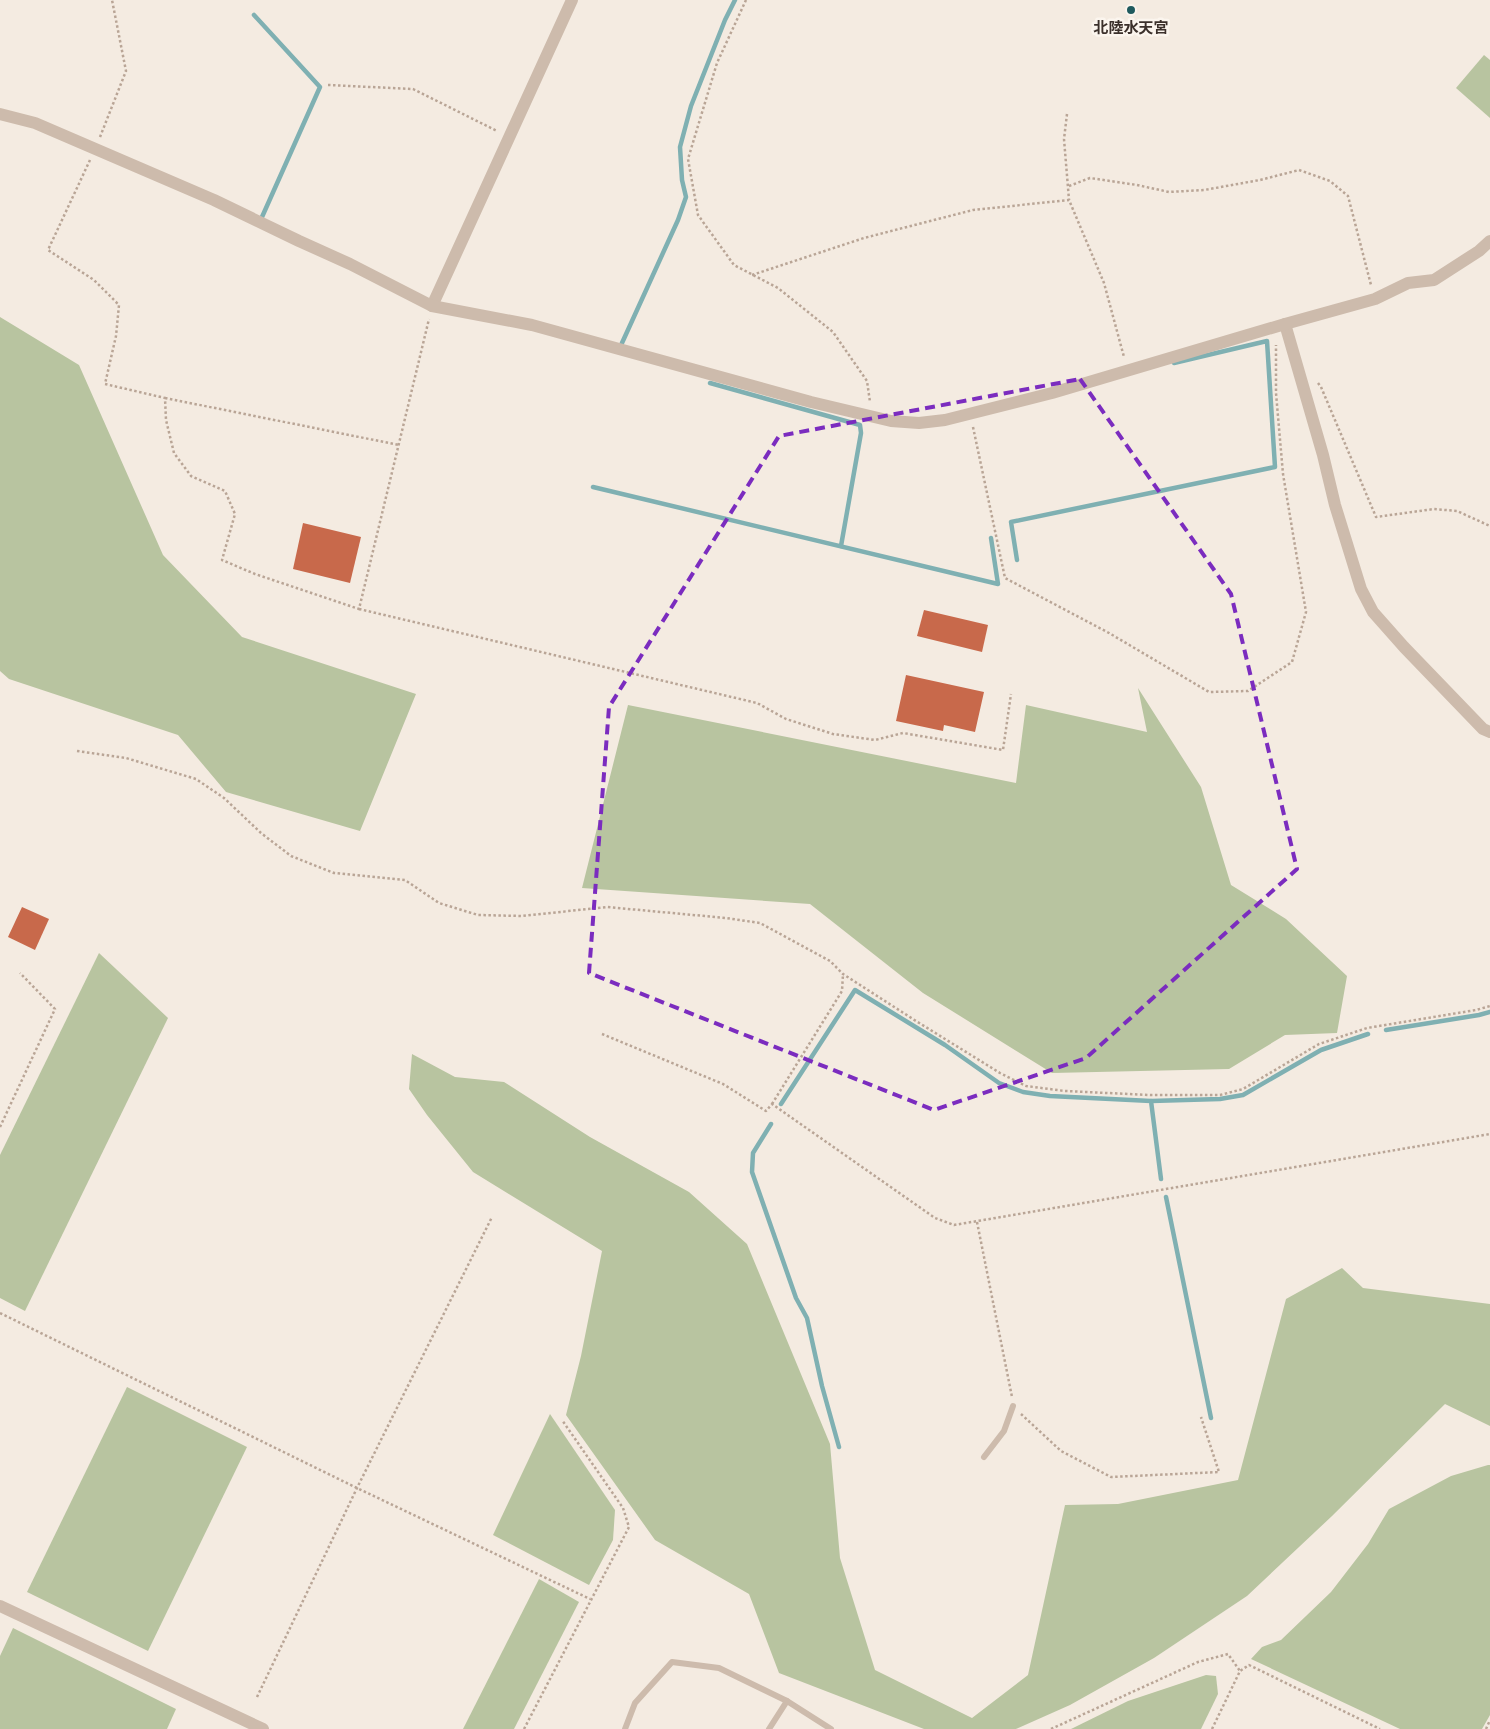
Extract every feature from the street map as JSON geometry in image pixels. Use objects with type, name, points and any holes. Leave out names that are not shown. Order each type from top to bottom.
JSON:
[{"type":"street","points":[[432,306],[572,0]]},
{"type":"street","points":[[0,114],[35,123],[214,200],[350,264],[432,306],[532,325],[811,402],[891,421],[945,420],[1052,393],[1280,325],[1375,299],[1408,283],[1434,280],[1479,251],[1490,241]]},
{"type":"street","points":[[1280,325],[1323,455],[1335,505],[1361,589],[1373,612],[1422,668],[1483,729],[1490,732]]},
{"type":"street","points":[[0,1606],[263,1729]]},
{"type":"lane","points":[[984,1457],[1004,1431],[1013,1406]]},
{"type":"lane","points":[[626,1729],[635,1703],[672,1662],[719,1668],[787,1701],[831,1729]]},
{"type":"lane","points":[[768,1729],[787,1701]]},
{"type":"path","points":[[112,0],[126,71],[96,149],[48,250],[94,280],[119,305],[116,336],[105,384],[398,445]]},
{"type":"path","points":[[746,0],[717,63],[688,159],[698,215],[734,265],[778,288],[832,332],[866,381],[872,416]]},
{"type":"path","points":[[328,85],[413,89],[509,137]]},
{"type":"path","points":[[1067,114],[1064,139],[1069,200],[1104,282],[1128,370]]},
{"type":"path","points":[[1069,186],[1090,178],[1169,192],[1204,190],[1260,180],[1299,170],[1330,181],[1348,196],[1375,299]]},
{"type":"path","points":[[752,274],[864,238],[973,210],[1069,200]]},
{"type":"path","points":[[359,609],[432,306]]},
{"type":"path","points":[[973,427],[1005,578],[1109,633],[1209,692],[1248,691],[1292,662],[1306,612],[1283,474],[1276,393],[1280,325]]},
{"type":"path","points":[[1315,380],[1322,387],[1376,516],[1434,510],[1457,511],[1490,526]]},
{"type":"path","points":[[165,398],[166,420],[174,453],[191,476],[225,491],[235,514],[222,560],[255,574],[359,609],[757,703],[786,720],[833,734],[875,740],[903,733],[1003,750],[1011,694]]},
{"type":"path","points":[[77,751],[126,758],[196,778],[224,798],[291,856],[334,873],[405,880],[439,903],[478,915],[522,916],[606,907],[717,917],[760,923],[830,962],[844,974],[1000,1074],[1026,1086],[1064,1091],[1150,1095],[1220,1095],[1243,1089],[1319,1044],[1367,1028],[1490,1006]]},
{"type":"path","points":[[0,1127],[56,1009],[20,973]]},
{"type":"path","points":[[602,1034],[723,1084],[766,1111],[842,991],[844,974]]},
{"type":"path","points":[[772,1104],[935,1218],[954,1224],[977,1222],[1490,1134]]},
{"type":"path","points":[[257,1698],[357,1488],[492,1217]]},
{"type":"path","points":[[977,1222],[1013,1406],[1061,1452],[1111,1476],[1220,1472],[1201,1417]]},
{"type":"path","points":[[0,1313],[357,1488],[590,1599]]},
{"type":"path","points":[[524,1729],[629,1527],[623,1508],[562,1420]]},
{"type":"path","points":[[1051,1729],[1198,1662],[1228,1654],[1240,1671]]},
{"type":"path","points":[[1212,1729],[1240,1671],[1249,1665],[1380,1729]]},
{"type":"path","points":[[1486,1729],[1490,1720]]},
{"type":"highlighted area","points":[[1080,379],[1231,594],[1297,869],[1086,1058],[934,1110],[589,973],[609,707],[779,436]]},
{"type":"green space","points":[[1484,55],[1490,60],[1490,118],[1456,88]]},
{"type":"green space","points":[[0,317],[79,365],[163,555],[242,637],[416,694],[360,831],[226,792],[178,735],[9,679],[0,671]]},
{"type":"green space","points":[[1138,688],[1201,787],[1231,885],[1286,919],[1347,976],[1337,1033],[1285,1035],[1229,1069],[1052,1073],[923,993],[810,904],[582,888],[628,705],[1016,783],[1026,705],[1147,732]]},
{"type":"green space","points":[[99,953],[168,1018],[25,1311],[0,1298],[0,1155]]},
{"type":"green space","points":[[412,1054],[455,1077],[504,1082],[590,1137],[689,1192],[747,1244],[830,1444],[840,1558],[875,1670],[972,1718],[1028,1675],[1065,1505],[1118,1504],[1238,1480],[1286,1299],[1342,1268],[1363,1288],[1490,1304],[1490,1426],[1445,1404],[1332,1516],[1247,1596],[1154,1658],[1070,1705],[1016,1729],[924,1729],[779,1673],[749,1594],[655,1540],[566,1415],[581,1356],[602,1251],[473,1172],[427,1115],[409,1089]]},
{"type":"green space","points":[[127,1387],[247,1447],[148,1651],[27,1592]]},
{"type":"green space","points":[[550,1414],[615,1510],[613,1540],[589,1585],[493,1535]]},
{"type":"green space","points":[[1490,1465],[1490,1715],[1482,1729],[1400,1729],[1251,1659],[1262,1647],[1281,1640],[1331,1592],[1368,1544],[1389,1509],[1451,1476]]},
{"type":"green space","points":[[539,1579],[579,1602],[514,1729],[463,1729]]},
{"type":"green space","points":[[13,1628],[176,1709],[167,1729],[0,1729],[0,1656]]},
{"type":"green space","points":[[1206,1675],[1216,1676],[1218,1694],[1201,1729],[1071,1729],[1128,1701]]},
{"type":"building","points":[[303,523],[361,537],[350,583],[293,569]]},
{"type":"building","points":[[924,610],[988,625],[982,652],[917,636]]},
{"type":"building","points":[[906,675],[984,692],[975,732],[944,725],[943,731],[896,721]]},
{"type":"building","points":[[22,907],[49,919],[35,950],[8,937]]},
{"type":"waterway","points":[[622,343],[678,220],[686,197],[682,180],[680,147],[691,106],[725,20],[735,0]]},
{"type":"waterway","points":[[254,15],[320,87],[262,217]]},
{"type":"waterway","points":[[1017,560],[1011,522],[1275,467],[1267,341],[1174,363]]},
{"type":"waterway","points":[[710,383],[860,425],[861,433],[841,546]]},
{"type":"waterway","points":[[593,487],[998,584],[991,538]]},
{"type":"waterway","points":[[781,1104],[855,990],[945,1045],[999,1083],[1023,1092],[1050,1096],[1151,1101],[1161,1179]]},
{"type":"waterway","points":[[1386,1030],[1490,1012]]},
{"type":"waterway","points":[[1151,1101],[1220,1099],[1243,1095],[1321,1050],[1368,1034]]},
{"type":"waterway","points":[[771,1124],[753,1153],[752,1172],[796,1298],[807,1318],[822,1386],[839,1447]]},
{"type":"waterway","points":[[1166,1197],[1211,1418]]},
{"type":"place","name":"北陸水天宮","points":[[1131,10]]}]
